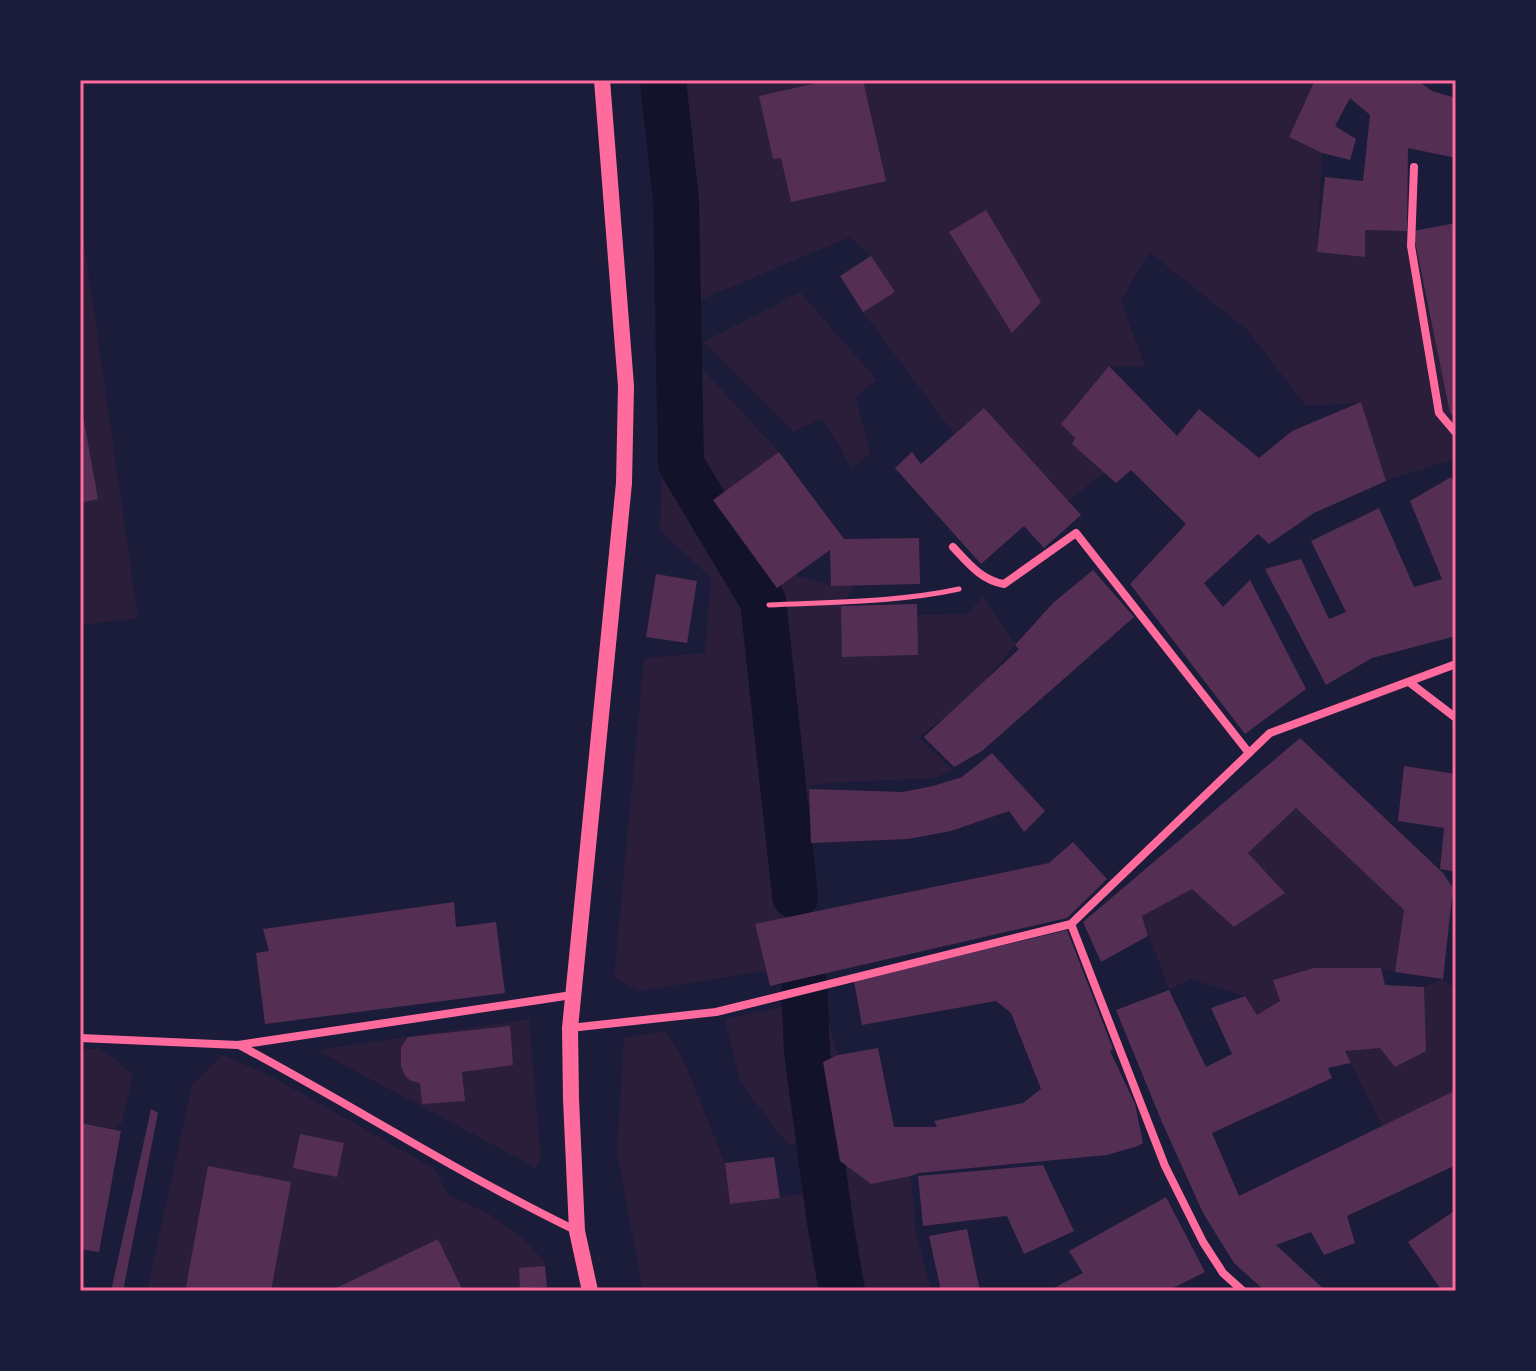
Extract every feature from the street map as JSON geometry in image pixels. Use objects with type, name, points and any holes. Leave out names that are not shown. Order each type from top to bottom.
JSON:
[{"type":"main road","points":[[590,1291],[577,1231],[570,1028],[624,483],[626,386],[602,80]]},
{"type":"street","points":[[1414,167],[1411,246],[1439,413],[1456,433]]},
{"type":"street","points":[[953,547],[981,575],[992,582],[1004,584],[1076,533],[1249,753]]},
{"type":"street","points":[[570,1028],[716,1012],[1071,924],[1270,733],[1456,664]]},
{"type":"street","points":[[1409,682],[1456,718]]},
{"type":"street","points":[[1071,924],[1165,1166],[1203,1242],[1223,1273],[1243,1291]]},
{"type":"street","points":[[80,1038],[238,1045],[573,995]]},
{"type":"street","points":[[238,1045],[317,1086],[535,1211],[577,1231]]},
{"type":"path","points":[[769,605],[941,593],[992,582]]},
{"type":"shaded area","points":[[643,80],[1315,80],[1289,137],[1322,153],[1317,252],[1365,256],[1365,230],[1413,231],[1456,418],[1456,458],[1386,481],[1361,403],[1306,406],[1246,329],[1149,252],[1121,301],[1145,366],[1109,366],[1061,424],[1075,438],[1072,444],[1105,472],[1068,501],[983,409],[954,434],[863,312],[840,276],[871,256],[850,237],[703,299],[662,320]]},
{"type":"shaded area","points":[[80,215],[138,618],[80,625]]},
{"type":"shaded area","points":[[800,292],[877,380],[855,397],[871,453],[852,468],[822,418],[793,432],[703,342]]},
{"type":"shaded area","points":[[686,351],[779,452],[714,500],[795,575],[831,585],[855,585],[841,606],[843,657],[917,655],[917,615],[968,614],[982,596],[1015,645],[965,704],[918,737],[953,770],[934,778],[809,786],[807,830],[813,912],[755,924],[766,971],[638,991],[614,977],[644,658],[705,653],[711,578],[660,531],[665,353]]},
{"type":"shaded area","points":[[1296,808],[1404,910],[1395,972],[1381,968],[1314,968],[1274,980],[1280,1001],[1257,1015],[1245,996],[1190,979],[1169,990],[1142,916],[1192,889],[1235,927],[1284,894],[1248,853]]},
{"type":"shaded area","points":[[1443,979],[1456,991],[1456,1090],[1382,1127],[1345,1051],[1380,1048],[1425,1051],[1424,987]]},
{"type":"shaded area","points":[[821,999],[838,1055],[823,1062],[840,1161],[871,1184],[911,1176],[916,1233],[931,1291],[643,1291],[617,1152],[624,1038],[666,1031],[683,1059],[725,1163],[730,1204],[780,1198],[835,1185],[813,1139],[788,1145],[740,1082],[725,1019]]},
{"type":"shaded area","points":[[529,1019],[541,1160],[536,1168],[316,1050]]},
{"type":"shaded area","points":[[100,1048],[133,1074],[122,1122],[115,1129],[80,1123],[80,1050]]},
{"type":"shaded area","points":[[222,1055],[269,1075],[435,1169],[448,1195],[488,1213],[520,1235],[544,1261],[547,1291],[463,1291],[438,1239],[330,1291],[147,1291],[192,1085]]},
{"type":"building","points":[[831,80],[863,80],[886,181],[791,202],[781,158],[773,159],[759,96]]},
{"type":"building","points":[[1315,80],[1417,80],[1432,91],[1456,98],[1456,158],[1408,148],[1407,231],[1365,230],[1365,257],[1317,252],[1325,177],[1363,181],[1370,115],[1350,98],[1335,126],[1356,139],[1350,160],[1322,153],[1289,137]]},
{"type":"building","points":[[986,210],[1041,302],[1012,333],[949,232]]},
{"type":"building","points":[[1456,223],[1456,418],[1450,413],[1413,231]]},
{"type":"building","points":[[871,256],[895,292],[863,312],[840,276]]},
{"type":"building","points":[[1109,366],[1177,436],[1199,409],[1259,458],[1292,431],[1361,402],[1386,481],[1314,513],[1269,544],[1258,534],[1204,583],[1223,607],[1250,580],[1306,689],[1245,734],[1130,584],[1186,524],[1131,470],[1116,483],[1072,444],[1075,438],[1061,424]]},
{"type":"building","points":[[984,408],[1081,515],[1044,548],[1024,526],[981,564],[895,468],[912,452],[921,464]]},
{"type":"building","points":[[80,410],[98,499],[80,503]]},
{"type":"building","points":[[779,452],[844,539],[919,538],[920,584],[831,586],[830,550],[777,588],[713,500]]},
{"type":"building","points":[[1451,477],[1456,488],[1456,636],[1372,658],[1326,685],[1265,569],[1301,559],[1329,619],[1346,612],[1311,541],[1379,508],[1414,587],[1442,579],[1410,501]]},
{"type":"building","points":[[1093,570],[1134,617],[982,751],[954,767],[924,737],[1019,649],[1015,645],[1053,603]]},
{"type":"building","points":[[656,574],[697,581],[687,643],[646,637]]},
{"type":"building","points":[[917,604],[918,655],[842,657],[841,606]]},
{"type":"building","points":[[1300,738],[1443,873],[1453,888],[1443,979],[1395,972],[1404,910],[1296,808],[1248,853],[1285,893],[1234,927],[1192,889],[1142,916],[1148,936],[1101,962],[1083,922]]},
{"type":"building","points":[[992,753],[1045,811],[1024,832],[1009,811],[951,831],[908,839],[811,843],[809,789],[903,792],[962,777]]},
{"type":"building","points":[[1404,766],[1456,774],[1456,872],[1440,869],[1444,828],[1398,821]]},
{"type":"building","points":[[1073,842],[1107,879],[1067,918],[770,986],[755,924],[1049,863]]},
{"type":"building","points":[[454,902],[456,927],[496,922],[505,993],[265,1024],[256,953],[269,951],[263,929]]},
{"type":"building","points":[[1067,930],[1113,1049],[1110,1051],[1135,1104],[1143,1143],[1107,1155],[919,1173],[871,1184],[840,1161],[823,1062],[838,1055],[878,1048],[894,1127],[937,1127],[934,1121],[1023,1103],[1041,1089],[1011,1013],[996,1001],[862,1025],[854,981]]},
{"type":"building","points":[[1314,968],[1381,968],[1385,985],[1424,987],[1426,1051],[1395,1067],[1380,1048],[1345,1051],[1351,1063],[1328,1068],[1332,1078],[1212,1133],[1239,1196],[1456,1090],[1456,1165],[1347,1216],[1355,1243],[1324,1255],[1311,1232],[1276,1245],[1326,1291],[1265,1291],[1234,1263],[1203,1213],[1116,1010],[1169,990],[1206,1067],[1232,1054],[1211,1008],[1245,996],[1257,1015],[1280,1001],[1273,980]]},
{"type":"building","points":[[510,1026],[513,1065],[462,1072],[465,1101],[422,1104],[420,1083],[405,1076],[401,1066],[401,1047],[408,1037]]},
{"type":"building","points":[[151,1109],[158,1113],[123,1291],[111,1291]]},
{"type":"building","points":[[80,1123],[121,1131],[99,1252],[80,1249]]},
{"type":"building","points":[[300,1134],[344,1143],[337,1177],[293,1168]]},
{"type":"building","points":[[774,1157],[780,1198],[730,1204],[725,1163]]},
{"type":"building","points":[[1043,1165],[1074,1231],[1024,1254],[1007,1216],[923,1226],[918,1176]]},
{"type":"building","points":[[208,1166],[291,1182],[271,1291],[209,1291],[186,1287]]},
{"type":"building","points":[[1166,1197],[1205,1272],[1167,1291],[1048,1291],[1083,1273],[1069,1251]]},
{"type":"building","points":[[1456,1210],[1456,1291],[1442,1291],[1408,1242]]},
{"type":"building","points":[[967,1229],[980,1291],[941,1291],[929,1236]]},
{"type":"building","points":[[438,1239],[463,1291],[330,1291]]},
{"type":"building","points":[[545,1266],[547,1287],[520,1288],[519,1268]]},
{"type":"waterway","points":[[663,80],[676,200],[681,464],[763,601],[795,896]]},
{"type":"waterway","points":[[804,983],[807,1052],[842,1291]]}]
